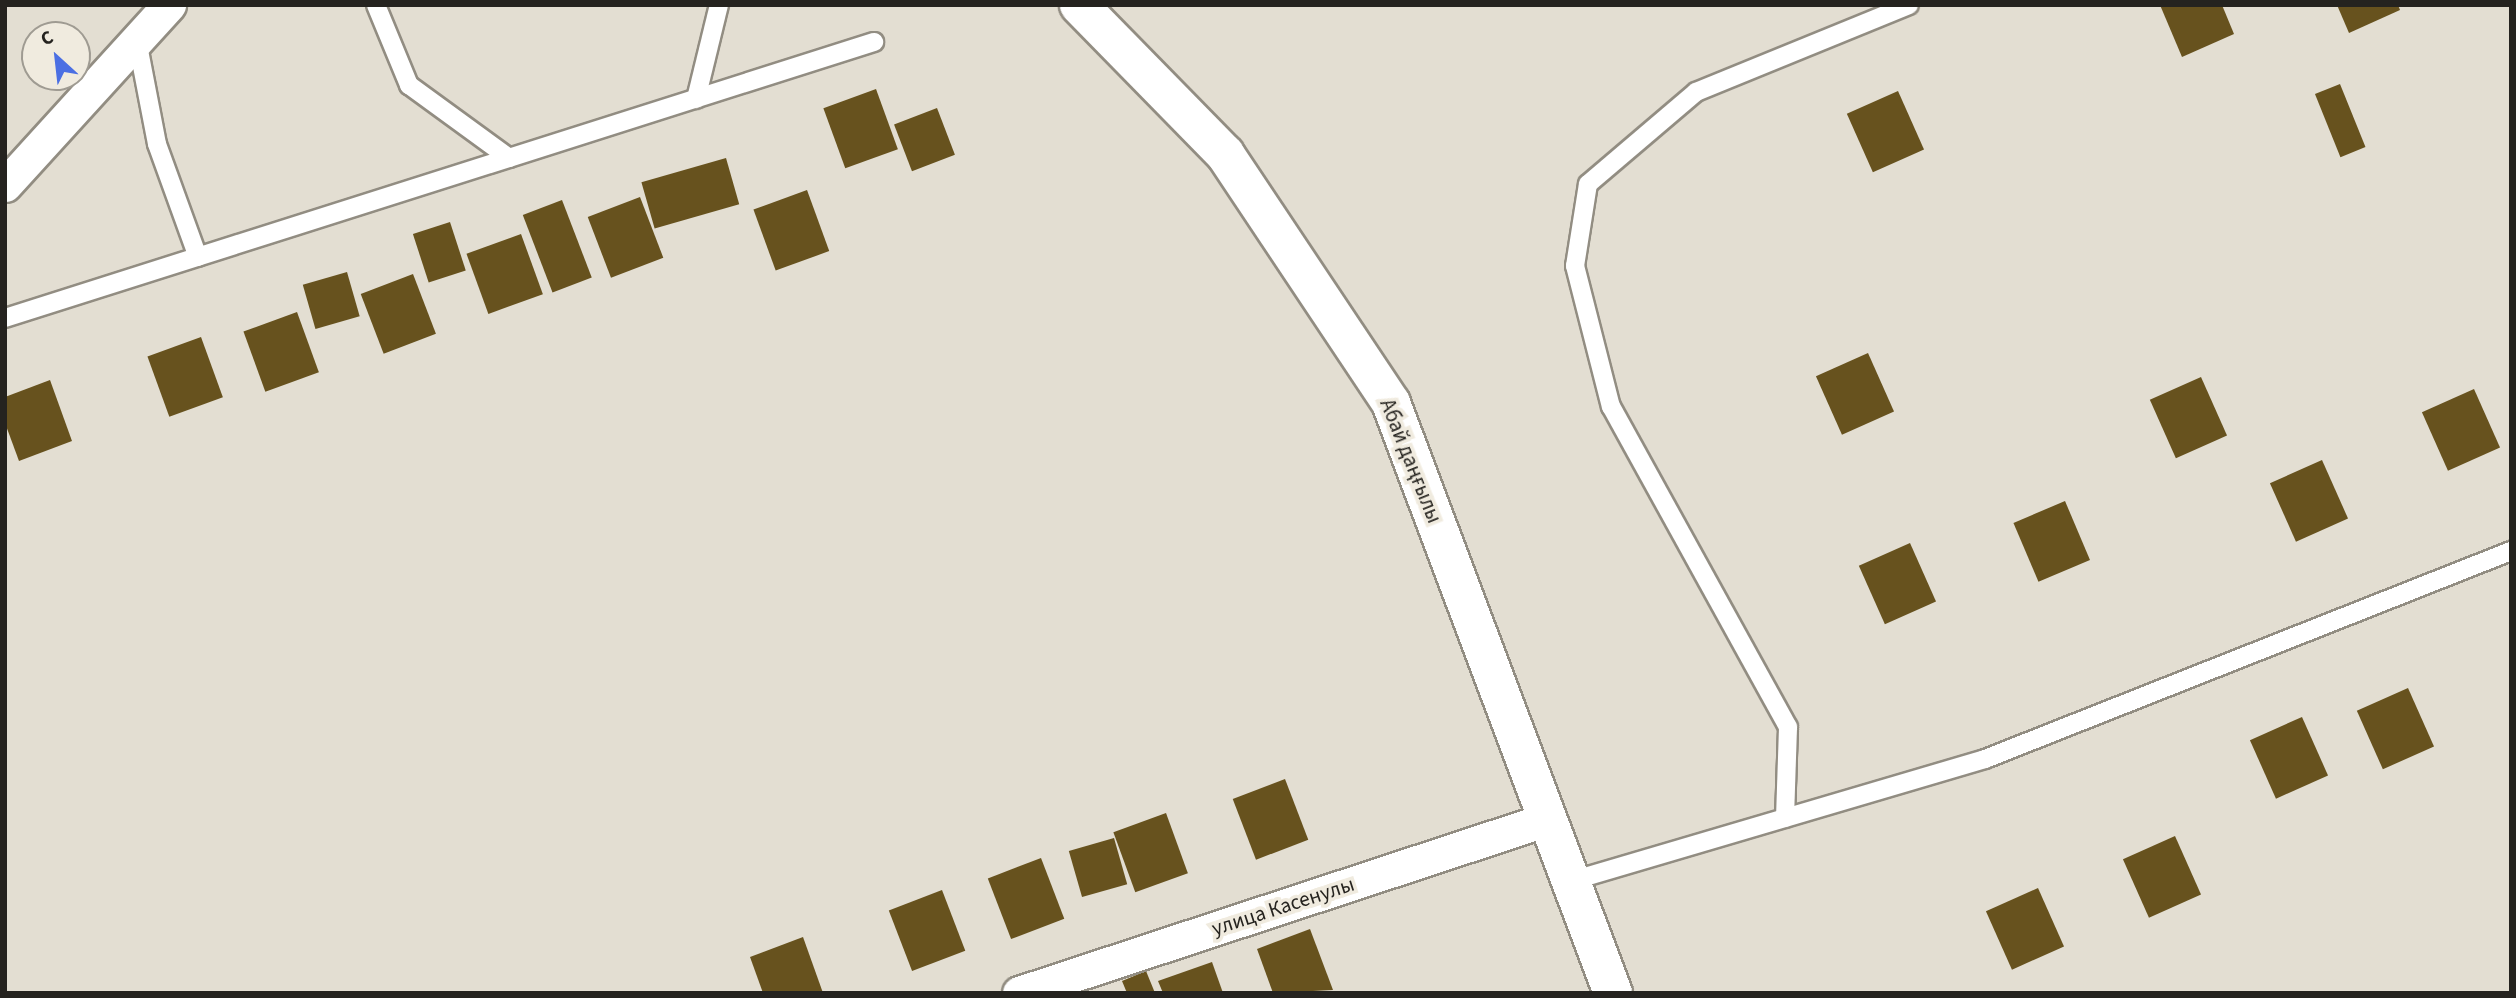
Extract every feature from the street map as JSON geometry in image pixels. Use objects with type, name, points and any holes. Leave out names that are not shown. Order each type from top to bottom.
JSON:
[{"type":"street","points":[[5,185],[169,5]]},
{"type":"street","name":"Абай даңғылы","points":[[1079,5],[1225,154],[1391,403],[1613,993]]},
{"type":"street","name":"улица Касенулы","points":[[1019,993],[1548,819]]},
{"type":"lane","points":[[376,5],[409,85],[509,158]]},
{"type":"lane","points":[[696,99],[719,5]]},
{"type":"lane","points":[[1785,818],[1788,727],[1611,407],[1575,266],[1588,184],[1696,92],[1909,5]]},
{"type":"lane","points":[[137,40],[157,144],[198,257]]},
{"type":"lane","points":[[5,318],[874,42]]},
{"type":"lane","points":[[1571,881],[1985,759],[2511,551]]},
{"type":"building","points":[[2160,5],[2222,5],[2234,34],[2182,57]]},
{"type":"building","points":[[2337,5],[2398,5],[2400,10],[2349,33]]},
{"type":"building","points":[[2340,84],[2365,147],[2340,157],[2315,94]]},
{"type":"building","points":[[876,89],[898,149],[845,168],[823,108]]},
{"type":"building","points":[[1898,91],[1924,149],[1873,172],[1847,114]]},
{"type":"building","points":[[937,108],[955,155],[912,171],[894,124]]},
{"type":"building","points":[[726,158],[739,204],[655,228],[641,182]]},
{"type":"building","points":[[807,190],[829,251],[776,271],[753,209]]},
{"type":"building","points":[[640,197],[663,258],[611,278],[588,217]]},
{"type":"building","points":[[562,200],[592,277],[553,293],[523,215]]},
{"type":"building","points":[[450,222],[466,271],[429,283],[413,234]]},
{"type":"building","points":[[521,234],[543,294],[488,314],[466,254]]},
{"type":"building","points":[[347,272],[360,316],[315,329],[303,285]]},
{"type":"building","points":[[413,274],[436,334],[384,354],[361,294]]},
{"type":"building","points":[[297,312],[319,372],[265,392],[243,331]]},
{"type":"building","points":[[201,337],[223,397],[169,417],[147,356]]},
{"type":"building","points":[[1868,353],[1894,411],[1842,435],[1816,376]]},
{"type":"building","points":[[2201,377],[2227,435],[2176,458],[2150,400]]},
{"type":"building","points":[[50,380],[72,441],[19,461],[5,423],[5,397]]},
{"type":"building","points":[[2474,389],[2500,447],[2448,471],[2422,412]]},
{"type":"building","points":[[2322,460],[2348,518],[2296,542],[2270,483]]},
{"type":"building","points":[[2065,501],[2090,560],[2038,582],[2013,523]]},
{"type":"building","points":[[1910,543],[1936,601],[1885,624],[1859,566]]},
{"type":"building","points":[[2408,688],[2434,746],[2383,769],[2357,711]]},
{"type":"building","points":[[2302,717],[2328,775],[2276,799],[2250,740]]},
{"type":"building","points":[[1285,779],[1308,840],[1256,860],[1233,799]]},
{"type":"building","points":[[1166,813],[1188,873],[1135,892],[1113,832]]},
{"type":"building","points":[[2175,836],[2201,894],[2149,918],[2123,859]]},
{"type":"building","points":[[1114,838],[1127,884],[1082,897],[1069,851]]},
{"type":"building","points":[[1041,858],[1064,919],[1011,939],[988,878]]},
{"type":"building","points":[[2038,888],[2064,946],[2012,970],[1986,911]]},
{"type":"building","points":[[942,890],[965,951],[912,971],[889,910]]},
{"type":"building","points":[[1310,929],[1333,990],[1273,993],[1257,949]]},
{"type":"building","points":[[803,937],[823,993],[763,993],[750,957]]},
{"type":"building","points":[[1212,962],[1223,993],[1163,993],[1158,981]]},
{"type":"building","points":[[1146,971],[1155,993],[1127,993],[1122,981]]}]
